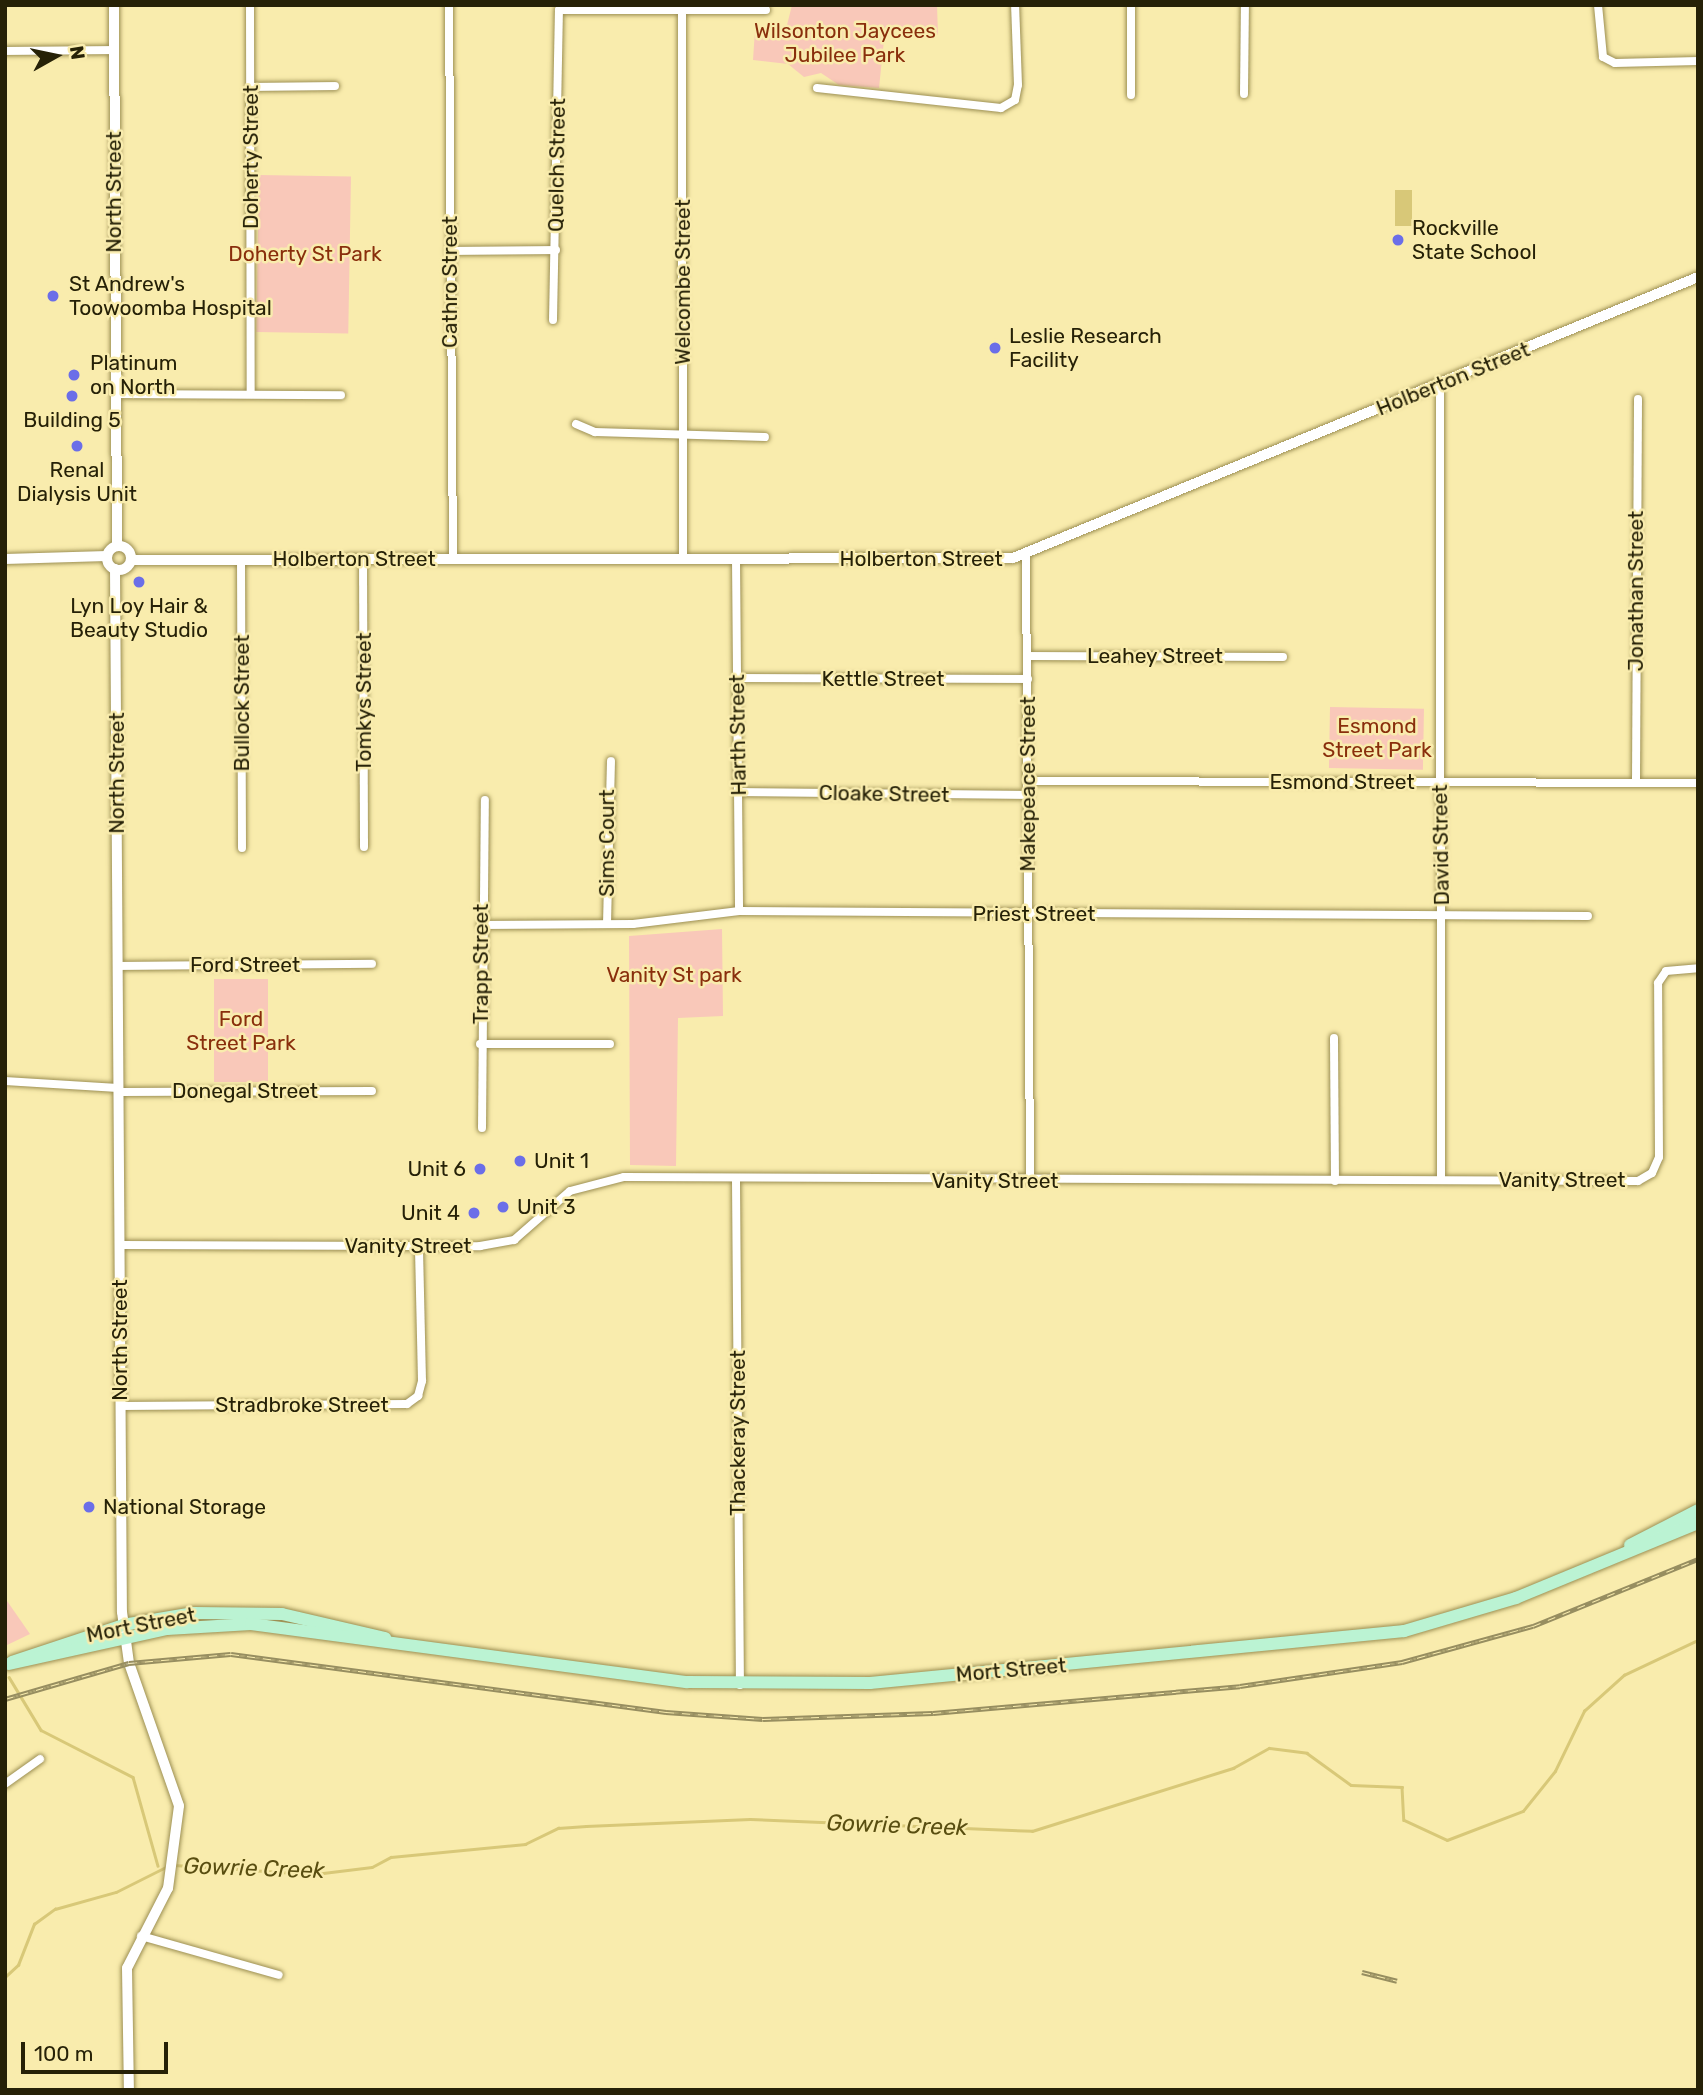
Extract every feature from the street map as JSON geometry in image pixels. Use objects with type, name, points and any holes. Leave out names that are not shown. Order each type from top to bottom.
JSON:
[{"type":"main road","name":"Mort Street","points":[[1609,1559],[1698,1510]]},
{"type":"main road","name":"Mort Street","points":[[7,1665],[194,1614],[260,1612],[400,1643],[740,1685],[870,1682],[1357,1639],[1486,1609],[1698,1523]]},
{"type":"street","name":"North Street","points":[[114,5],[117,546]]},
{"type":"street","name":"Doherty Street","points":[[250,5],[251,392]]},
{"type":"street","name":"Cathro Street","points":[[449,5],[453,558]]},
{"type":"street","points":[[817,88],[1001,107],[1015,100],[1018,85],[1015,5]]},
{"type":"street","points":[[1131,5],[1131,95]]},
{"type":"street","points":[[1244,5],[1244,94]]},
{"type":"street","points":[[1598,5],[1603,57],[1615,63],[1698,61]]},
{"type":"street","points":[[682,8],[766,10]]},
{"type":"street","name":"Quelch Street","points":[[553,320],[559,10],[682,8]]},
{"type":"street","name":"Welcombe Street","points":[[682,8],[682,559]]},
{"type":"street","points":[[5,51],[115,50]]},
{"type":"street","points":[[251,87],[335,86]]},
{"type":"street","points":[[450,251],[556,250]]},
{"type":"street","name":"Holberton Street","points":[[131,560],[736,559],[1026,555],[1698,277]]},
{"type":"street","name":"David Street","points":[[1440,384],[1441,1180]]},
{"type":"street","points":[[115,394],[251,392],[341,395]]},
{"type":"street","name":"Jonathan Street","points":[[1636,782],[1639,399]]},
{"type":"street","points":[[576,424],[596,432],[683,432],[765,437]]},
{"type":"street","points":[[5,559],[107,556],[117,546],[131,560],[115,569],[107,556]]},
{"type":"street","name":"Makepeace Street","points":[[1026,555],[1030,1181]]},
{"type":"street","name":"Tomkys Street","points":[[363,558],[364,846]]},
{"type":"street","name":"Bullock Street","points":[[240,559],[242,848]]},
{"type":"street","name":"Harth Street","points":[[736,559],[739,911]]},
{"type":"street","name":"North Street","points":[[115,569],[124,1631],[146,1718],[177,1796],[170,1879],[139,1934],[127,1968],[129,2090]]},
{"type":"street","name":"Leahey Street","points":[[1028,656],[1283,657]]},
{"type":"street","name":"Kettle Street","points":[[738,678],[1028,680]]},
{"type":"street","name":"Sims Court","points":[[607,924],[611,761]]},
{"type":"street","name":"Esmond Street","points":[[1029,781],[1698,783]]},
{"type":"street","name":"Cloake Street","points":[[739,792],[1029,795]]},
{"type":"street","name":"Trapp Street","points":[[482,1128],[481,925],[485,800]]},
{"type":"street","name":"Priest Street","points":[[481,925],[607,924],[739,911],[1588,916]]},
{"type":"street","name":"Ford Street","points":[[118,966],[372,964]]},
{"type":"street","name":"Vanity Street","points":[[120,1245],[419,1251],[514,1240],[570,1191],[598,1179],[1637,1181],[1652,1173],[1659,1157],[1658,983],[1666,971],[1698,968]]},
{"type":"street","points":[[1334,1038],[1335,1181]]},
{"type":"street","points":[[480,1044],[610,1044]]},
{"type":"street","name":"Donegal Street","points":[[5,1081],[118,1090],[372,1091]]},
{"type":"street","name":"Thackeray Street","points":[[736,1181],[740,1685]]},
{"type":"street","name":"Stradbroke Street","points":[[120,1406],[407,1404],[418,1396],[422,1381],[419,1251]]},
{"type":"street","points":[[5,1784],[40,1759]]},
{"type":"street","points":[[139,1934],[146,1941],[279,1975]]},
{"type":"green space","name":"Wilsonton Jaycees Jubilee Park","points":[[792,5],[937,5],[938,35],[885,30],[879,88],[839,85],[821,73],[804,77],[788,64],[753,60],[755,30],[786,29]]},
{"type":"green space","name":"Doherty St Park","points":[[259,175],[351,177],[348,334],[256,332]]},
{"type":"green space","name":"Esmond Street Park","points":[[1330,707],[1424,709],[1423,770],[1329,768]]},
{"type":"green space","name":"Vanity St park","points":[[722,929],[723,1016],[678,1018],[676,1166],[630,1165],[629,936]]},
{"type":"green space","name":"Ford Street Park","points":[[214,979],[268,979],[268,1082],[214,1082]]},
{"type":"green space","points":[[5,1598],[30,1634],[5,1646]]},
{"type":"shaded area","points":[[1395,190],[1412,190],[1412,226],[1395,226]]},
{"type":"waterway","name":"Gowrie Creek","points":[[174,1865],[315,1874],[372,1867],[391,1857],[525,1844],[558,1828],[750,1819],[1032,1831],[1233,1768],[1269,1748],[1307,1753],[1351,1785],[1402,1787],[1404,1820],[1447,1840],[1523,1811],[1555,1771],[1584,1711],[1624,1675],[1698,1640]]},
{"type":"waterway","points":[[9,1677],[41,1730],[133,1777],[158,1866]]},
{"type":"waterway","name":"Gowrie Creek","points":[[5,1977],[18,1965],[34,1924],[55,1909],[116,1892],[168,1866]]},
{"type":"railway","points":[[5,1699],[129,1663],[231,1654],[666,1712],[763,1719],[933,1713],[1240,1686],[1402,1662],[1533,1626],[1698,1559]]},
{"type":"railway","points":[[1362,1972],[1397,1981]]},
{"type":"place","name":"Rockville State School","points":[[1398,240]]},
{"type":"place","name":"St Andrew's Toowoomba Hospital","points":[[53,296]]},
{"type":"place","name":"Leslie Research Facility","points":[[995,348]]},
{"type":"place","name":"Platinum on North","points":[[74,375]]},
{"type":"place","name":"Building 5","points":[[72,396]]},
{"type":"place","name":"Renal Dialysis Unit","points":[[77,446]]},
{"type":"place","name":"Lyn Loy Hair & Beauty Studio","points":[[139,582]]},
{"type":"place","name":"Unit 1","points":[[520,1161]]},
{"type":"place","name":"Unit 6","points":[[480,1169]]},
{"type":"place","name":"Unit 3","points":[[503,1207]]},
{"type":"place","name":"Unit 4","points":[[474,1213]]},
{"type":"place","name":"National Storage","points":[[89,1507]]}]
